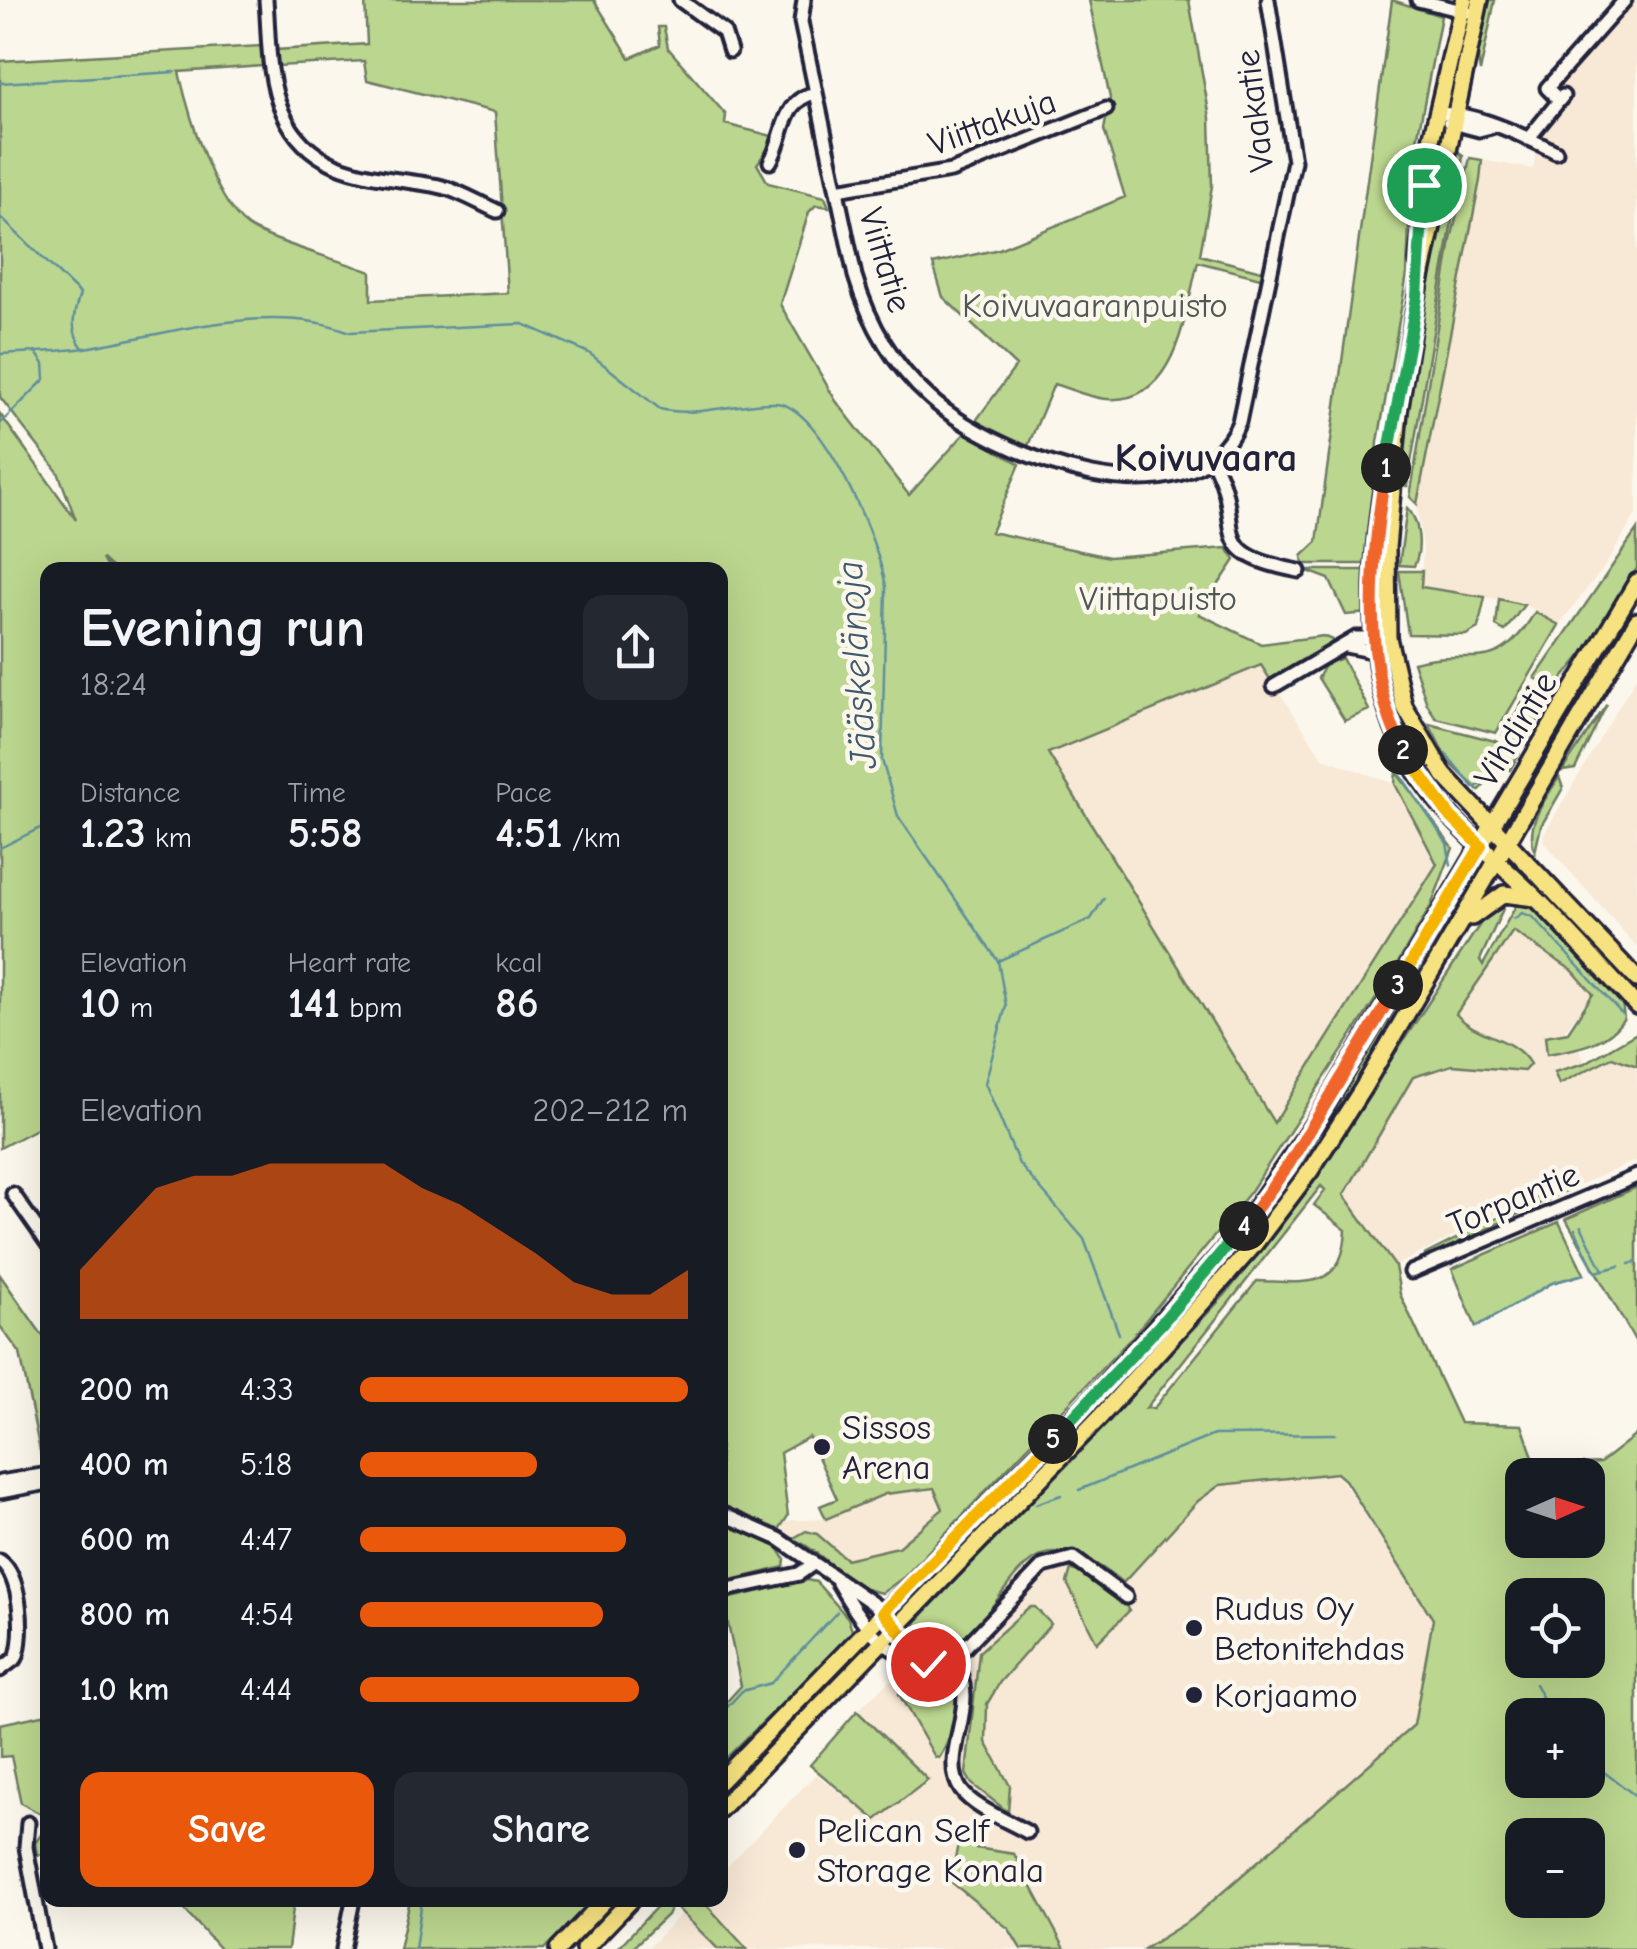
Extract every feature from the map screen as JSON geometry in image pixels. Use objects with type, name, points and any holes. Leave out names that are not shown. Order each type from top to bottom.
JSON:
[{"type":"main road","points":[[1417,297],[1420,221],[1437,114],[1468,4]]},
{"type":"main road","points":[[1468,4],[1455,118],[1417,297],[1400,411],[1378,514],[1382,646],[1392,724],[1409,761],[1450,816],[1535,898],[1637,1006]]},
{"type":"main road","name":"Vihdintie","points":[[728,1773],[1089,1402],[1236,1237],[1300,1148],[1637,582]]},
{"type":"main road","name":"Vihdintie","points":[[728,1800],[1112,1404],[1253,1246],[1338,1128],[1637,621]]},
{"type":"main road","points":[[1382,646],[1404,706],[1444,776],[1637,979]]},
{"type":"main road","points":[[1453,938],[1497,897],[1512,893],[1535,898]]},
{"type":"main road","points":[[558,1949],[598,1907]]},
{"type":"main road","points":[[584,1949],[625,1907]]},
{"type":"street","points":[[266,0],[272,74],[283,114],[306,146],[338,168],[371,178],[437,185],[496,211]]},
{"type":"street","points":[[680,0],[724,32],[730,51]]},
{"type":"street","name":"Viittatie","points":[[804,0],[801,22],[855,276],[881,338],[899,367],[962,424],[1024,456],[1111,477],[1186,471],[1212,460]]},
{"type":"street","name":"Vaakatie","points":[[1212,460],[1239,422],[1293,173],[1294,147],[1268,0]]},
{"type":"street","points":[[1418,0],[1468,4]]},
{"type":"street","points":[[1528,140],[1561,98],[1546,88],[1626,0]]},
{"type":"street","points":[[770,162],[789,108],[798,98],[816,93]]},
{"type":"street","name":"Viittakuja","points":[[836,190],[951,170],[1106,109]]},
{"type":"street","points":[[1437,114],[1480,130],[1490,127],[1556,152]]},
{"type":"street","points":[[1212,460],[1226,491],[1238,549],[1251,561],[1298,571]]},
{"type":"street","points":[[1274,686],[1356,638],[1382,646]]},
{"type":"street","name":"Torpantie","points":[[1411,1272],[1637,1176]]},
{"type":"street","points":[[13,1194],[40,1233]]},
{"type":"street","points":[[0,1482],[40,1475]]},
{"type":"street","points":[[0,1492],[40,1484]]},
{"type":"street","points":[[728,1516],[770,1533],[883,1612],[938,1662]]},
{"type":"street","points":[[838,1583],[882,1641],[919,1664],[953,1660],[1048,1562],[1073,1558],[1126,1597]]},
{"type":"street","points":[[0,1560],[13,1575],[20,1636],[16,1658],[0,1670]]},
{"type":"street","points":[[728,1589],[798,1574],[813,1564]]},
{"type":"street","points":[[953,1660],[966,1692],[956,1755],[958,1782],[966,1795],[1027,1832]]},
{"type":"street","points":[[28,1823],[26,1847],[46,1949]]},
{"type":"street","points":[[343,1949],[351,1907]]},
{"type":"shaded area","points":[[1632,0],[1637,0],[1637,513],[1605,566],[1559,625],[1522,603],[1421,587],[1423,547],[1417,504],[1482,160],[1533,169],[1540,129],[1570,95],[1558,83]]},
{"type":"shaded area","points":[[1261,665],[1323,758],[1395,784],[1437,864],[1274,1123],[1048,753]]},
{"type":"shaded area","points":[[1637,676],[1637,947],[1544,842],[1543,836]]},
{"type":"shaded area","points":[[1513,930],[1573,971],[1593,995],[1547,1053],[1579,1049],[1585,1062],[1552,1072],[1558,1084],[1613,1057],[1637,1066],[1637,1160],[1542,1201],[1537,1193],[1395,1266],[1344,1195],[1413,1077],[1521,1050],[1467,1027],[1456,1014]]},
{"type":"shaded area","points":[[1337,1473],[1433,1619],[1414,1725],[1192,1919],[1144,1949],[1065,1949],[1014,1854],[976,1848],[962,1827],[954,1863],[1021,1949],[747,1949],[708,1907],[728,1907],[728,1866],[816,1774],[875,1820],[928,1781],[857,1711],[926,1647],[937,1649],[958,1641],[1025,1568],[1041,1557],[1066,1549],[1098,1562],[1220,1485]]},
{"type":"shaded area","points":[[934,1487],[943,1509],[904,1544],[867,1555],[845,1559],[817,1534],[799,1534],[792,1539],[777,1521],[826,1519],[885,1494]]},
{"type":"shaded area","points":[[682,1913],[718,1949],[647,1949]]},
{"type":"green space","name":"Viittapuisto","points":[[365,0],[594,0],[630,58],[660,45],[658,27],[664,27],[668,48],[726,115],[725,124],[776,137],[757,164],[768,183],[825,197],[829,207],[816,205],[809,212],[780,304],[836,401],[909,495],[965,433],[1020,464],[991,532],[1109,557],[1227,548],[1235,560],[1199,614],[1261,644],[1323,636],[1332,640],[1331,647],[1273,684],[1261,665],[1048,753],[1274,1123],[1437,864],[1395,784],[1396,772],[1453,848],[1431,906],[1388,980],[1251,1191],[1132,1337],[904,1577],[882,1593],[857,1584],[792,1539],[806,1531],[817,1534],[846,1559],[898,1547],[943,1509],[934,1488],[885,1494],[826,1519],[820,1506],[837,1499],[809,1437],[780,1453],[788,1516],[778,1531],[728,1508],[728,562],[40,562],[40,1127],[0,1148],[0,414],[76,520],[58,472],[0,397],[0,61],[261,46],[262,66],[179,72],[206,159],[240,220],[267,236],[371,272],[371,300],[508,293],[495,112],[367,80],[364,61],[278,66],[276,50],[367,44]]},
{"type":"green space","name":"Koivuvaaranpuisto","points":[[1089,0],[1189,0],[1210,118],[1212,186],[1200,255],[1265,272],[1264,279],[1198,262],[1182,328],[1164,371],[1149,387],[1131,397],[1107,399],[1054,384],[1027,448],[975,422],[1016,366],[943,297],[933,264],[999,249],[1125,197],[1104,130],[1110,98]]},
{"type":"green space","points":[[1392,0],[1441,16],[1411,171],[1407,274],[1378,442],[1370,564],[1303,564],[1302,556],[1317,542]]},
{"type":"green space","points":[[1486,0],[1495,0],[1480,72],[1477,50]]},
{"type":"green space","points":[[1457,150],[1463,156],[1407,486],[1401,485],[1400,465],[1430,268]]},
{"type":"green space","points":[[1470,158],[1482,160],[1480,180],[1417,504],[1410,497],[1451,240]]},
{"type":"green space","points":[[1407,508],[1415,520],[1418,536],[1414,566],[1399,565]]},
{"type":"green space","points":[[1637,530],[1637,568],[1598,635],[1555,688],[1535,678]]},
{"type":"green space","points":[[1305,570],[1369,570],[1369,613],[1346,615],[1329,579]]},
{"type":"green space","points":[[1399,571],[1422,571],[1421,587],[1485,597],[1478,628],[1466,635],[1408,634]]},
{"type":"green space","points":[[1499,599],[1524,605],[1505,631],[1496,626]]},
{"type":"green space","points":[[1535,612],[1559,625],[1496,733],[1436,718],[1427,704],[1413,662],[1495,653],[1521,633]]},
{"type":"green space","points":[[1342,658],[1369,710],[1345,721],[1318,678],[1326,664]]},
{"type":"green space","points":[[1531,687],[1550,698],[1524,746],[1503,735]]},
{"type":"green space","points":[[1607,704],[1575,769],[1562,771]]},
{"type":"green space","points":[[1429,724],[1495,741],[1519,754],[1510,770],[1500,768],[1479,791],[1448,761]]},
{"type":"green space","points":[[1559,777],[1563,788],[1541,826],[1535,852],[1534,822]]},
{"type":"green space","points":[[1507,900],[1480,960],[1483,965],[1518,902],[1535,910],[1622,1003],[1624,1018],[1609,1034],[1580,1047],[1547,1054],[1545,1036],[1568,1032],[1593,994],[1573,971],[1513,931],[1456,1014],[1474,1028],[1515,1048],[1530,1064],[1524,1071],[1452,1065],[1413,1077],[1344,1195],[1395,1266],[1400,1294],[1460,1423],[1522,1425],[1533,1458],[1505,1458],[1505,1558],[1605,1558],[1605,1459],[1637,1434],[1637,1949],[1144,1949],[1192,1919],[1414,1725],[1433,1619],[1337,1473],[1220,1485],[1198,1501],[1123,1583],[1083,1558],[1053,1553],[1029,1562],[975,1628],[953,1644],[926,1647],[915,1623],[1225,1295],[1291,1212],[1488,912]],"holes":[[[1321,1186],[1325,1190],[1314,1205],[1346,1230],[1338,1264],[1329,1274],[1305,1282],[1257,1281],[1154,1408],[1146,1408]]]},
{"type":"green space","points":[[1395,1006],[1375,1055],[1355,1088],[1242,1244],[1297,1168]]},
{"type":"green space","points":[[1637,1033],[1637,1066],[1612,1057],[1559,1084],[1554,1072],[1585,1063]]},
{"type":"green space","points":[[1567,1183],[1570,1189],[1435,1254],[1424,1255]]},
{"type":"green space","points":[[1637,1187],[1637,1344],[1566,1219]]},
{"type":"green space","points":[[1559,1222],[1584,1274],[1552,1283],[1476,1327],[1452,1269]]},
{"type":"green space","points":[[1242,1244],[1167,1332],[1062,1444]]},
{"type":"green space","points":[[0,1275],[40,1332],[40,1451],[20,1353],[0,1326]]},
{"type":"green space","points":[[728,1524],[775,1543],[785,1559],[784,1567],[728,1581]]},
{"type":"green space","points":[[1071,1569],[1112,1590],[1129,1611],[1097,1643],[1067,1583]]},
{"type":"green space","points":[[807,1580],[816,1582],[848,1618],[853,1634],[728,1756],[728,1700],[741,1686],[728,1624],[728,1599]]},
{"type":"green space","points":[[1029,1607],[1035,1607],[1051,1624],[1000,1682],[987,1704],[986,1742],[1010,1786],[1008,1812],[972,1784],[966,1774],[979,1652]]},
{"type":"green space","points":[[937,1668],[947,1675],[956,1696],[950,1736],[939,1758],[899,1694],[917,1670]]},
{"type":"green space","points":[[857,1711],[928,1780],[876,1820],[810,1765]]},
{"type":"green space","points":[[40,1715],[40,1814],[21,1803],[11,1756],[0,1757],[0,1724]]},
{"type":"green space","points":[[962,1826],[976,1848],[1014,1854],[1065,1949],[1021,1949],[1009,1929],[944,1876],[954,1863]]},
{"type":"green space","points":[[40,1836],[40,1854],[37,1855],[35,1843]]},
{"type":"green space","points":[[182,1907],[293,1907],[288,1949],[220,1949]]},
{"type":"green space","points":[[408,1907],[585,1907],[544,1949],[399,1949]]},
{"type":"green space","points":[[656,1907],[671,1907],[632,1948],[617,1949]]},
{"type":"green space","points":[[708,1907],[747,1949],[718,1949],[678,1909]]},
{"type":"waterway","points":[[0,83],[175,72]]},
{"type":"waterway","points":[[0,217],[80,294],[74,322],[83,348]]},
{"type":"waterway","name":"Jääskelänoja","points":[[0,354],[85,348],[253,320],[287,319],[350,332],[523,324],[589,353],[660,409],[688,412],[775,403],[793,409],[812,426],[846,480],[881,567],[886,587],[882,760],[898,816],[998,961],[1006,1006],[985,1083],[1019,1164],[1084,1239],[1119,1334]]},
{"type":"waterway","points":[[0,424],[45,379],[44,364],[35,351]]},
{"type":"waterway","points":[[1446,754],[1474,788],[1485,782]]},
{"type":"waterway","points":[[1389,758],[1447,843],[1451,865]]},
{"type":"waterway","points":[[0,848],[40,828]]},
{"type":"waterway","points":[[998,961],[1091,919],[1104,898]]},
{"type":"waterway","points":[[1514,919],[1522,913],[1533,917],[1622,1014]]},
{"type":"waterway","points":[[1581,1226],[1603,1270]]},
{"type":"waterway","points":[[1575,1229],[1595,1272]]},
{"type":"waterway","points":[[1629,1264],[1637,1262]]},
{"type":"waterway","points":[[1596,1272],[1619,1266]]},
{"type":"waterway","points":[[1476,1327],[1552,1283],[1584,1274]]},
{"type":"waterway","points":[[1079,1490],[1214,1435],[1335,1434]]},
{"type":"waterway","points":[[1036,1504],[1061,1495]]},
{"type":"waterway","points":[[728,1706],[742,1691],[771,1683],[837,1612]]},
{"type":"waterway","points":[[1535,1684],[1543,1698]]},
{"type":"waterway","points":[[1605,1773],[1637,1797]]},
{"type":"waterway","points":[[415,1949],[421,1907]]},
{"type":"place","name":"Sissos Arena","points":[[822,1447]]},
{"type":"place","name":"Rudus Oy Betonitehdas","points":[[1194,1628]]},
{"type":"place","name":"Korjaamo","points":[[1194,1695]]},
{"type":"place","name":"Pelican Self Storage Konala","points":[[797,1850]]},
{"type":"district","name":"Koivuvaara","points":[[1206,457]]},
{"type":"route","points":[[928,1664],[938,1662],[909,1642],[883,1612],[1089,1402],[1236,1237],[1320,1115],[1481,846],[1450,816],[1409,761],[1392,724],[1376,654],[1378,514],[1400,411],[1417,297],[1424,185]]}]
